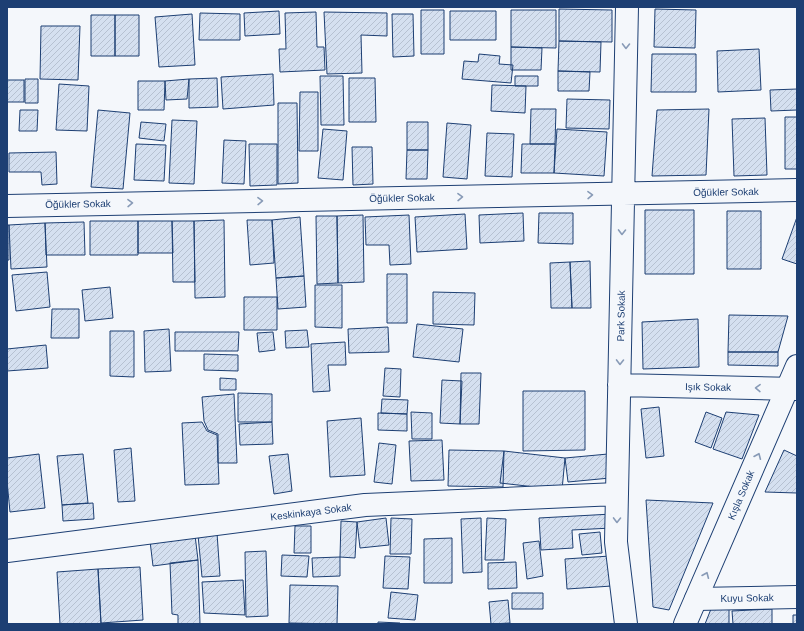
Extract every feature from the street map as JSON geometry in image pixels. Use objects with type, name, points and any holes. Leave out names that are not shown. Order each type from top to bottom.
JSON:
[{"type":"street","name":"Park Sokak","points":[[626,7],[616,542],[626,624]]},
{"type":"street","name":"Öğükler Sokak","points":[[7,206],[797,190]]},
{"type":"street","name":"Kışla Sokak","points":[[685,624],[792,389],[797,366]]},
{"type":"street","name":"Işık Sokak","points":[[619,385],[792,389]]},
{"type":"street","name":"Keskinkaya Sokak","points":[[7,551],[365,506],[617,494]]},
{"type":"street","name":"Kuyu Sokak","points":[[696,599],[797,598]]},
{"type":"building","points":[[559,9],[612,10],[612,42],[559,41]]},
{"type":"building","points":[[655,9],[696,10],[695,48],[654,47]]},
{"type":"building","points":[[421,10],[444,10],[444,54],[421,54]]},
{"type":"building","points":[[511,10],[556,10],[556,48],[511,47]]},
{"type":"building","points":[[279,11],[280,34],[245,36],[244,13]]},
{"type":"building","points":[[450,11],[496,11],[496,40],[450,40]]},
{"type":"building","points":[[316,12],[317,47],[324,47],[325,70],[280,72],[279,49],[286,49],[285,13]]},
{"type":"building","points":[[324,12],[387,13],[387,36],[361,35],[362,73],[327,74]]},
{"type":"building","points":[[200,13],[240,14],[240,40],[199,40]]},
{"type":"building","points":[[192,14],[195,65],[159,67],[155,17]]},
{"type":"building","points":[[392,14],[413,14],[414,56],[393,57]]},
{"type":"building","points":[[91,15],[115,15],[115,56],[91,56]]},
{"type":"building","points":[[115,15],[139,15],[139,56],[115,56]]},
{"type":"building","points":[[41,26],[80,26],[78,80],[40,79]]},
{"type":"building","points":[[559,41],[601,42],[600,72],[558,71]]},
{"type":"building","points":[[511,47],[542,48],[541,70],[511,70]]},
{"type":"building","points":[[759,49],[761,90],[718,92],[717,51]]},
{"type":"building","points":[[479,54],[500,56],[499,64],[513,65],[511,83],[462,79],[464,61],[478,62]]},
{"type":"building","points":[[652,54],[696,54],[696,92],[651,92]]},
{"type":"building","points":[[558,71],[590,72],[589,91],[558,91]]},
{"type":"building","points":[[273,74],[274,105],[223,109],[221,77]]},
{"type":"building","points":[[320,76],[343,76],[344,125],[321,125]]},
{"type":"building","points":[[515,76],[538,76],[538,86],[515,86]]},
{"type":"building","points":[[217,78],[218,107],[189,108],[189,79]]},
{"type":"building","points":[[349,78],[375,78],[376,122],[349,122]]},
{"type":"building","points":[[25,79],[38,79],[38,103],[25,103]]},
{"type":"building","points":[[189,79],[187,99],[166,100],[165,81]]},
{"type":"building","points":[[7,80],[24,80],[24,102],[7,102]]},
{"type":"building","points":[[138,81],[165,81],[164,110],[138,110]]},
{"type":"building","points":[[59,84],[89,86],[87,131],[56,130]]},
{"type":"building","points":[[492,85],[526,86],[525,113],[491,111]]},
{"type":"building","points":[[797,89],[797,110],[771,111],[770,90]]},
{"type":"building","points":[[300,92],[318,92],[318,151],[299,151]]},
{"type":"building","points":[[567,99],[610,100],[609,129],[566,128]]},
{"type":"building","points":[[278,103],[297,103],[298,183],[278,184]]},
{"type":"building","points":[[531,109],[556,109],[555,144],[530,144]]},
{"type":"building","points":[[709,109],[706,175],[652,176],[657,110]]},
{"type":"building","points":[[20,110],[38,110],[37,131],[19,131]]},
{"type":"building","points":[[98,110],[130,113],[123,189],[91,187]]},
{"type":"building","points":[[785,117],[797,117],[797,169],[785,169]]},
{"type":"building","points":[[765,118],[767,175],[734,176],[732,119]]},
{"type":"building","points":[[172,120],[197,121],[194,184],[169,183]]},
{"type":"building","points":[[141,122],[166,124],[164,141],[139,138]]},
{"type":"building","points":[[407,122],[428,122],[428,150],[407,150]]},
{"type":"building","points":[[447,123],[471,125],[467,179],[443,177]]},
{"type":"building","points":[[323,129],[347,131],[343,180],[318,178]]},
{"type":"building","points":[[557,129],[607,132],[604,176],[554,173]]},
{"type":"building","points":[[487,133],[514,134],[512,177],[485,176]]},
{"type":"building","points":[[224,140],[246,141],[244,184],[222,183]]},
{"type":"building","points":[[136,144],[166,145],[164,181],[134,180]]},
{"type":"building","points":[[249,144],[277,144],[277,185],[250,186]]},
{"type":"building","points":[[522,144],[555,144],[554,173],[521,173]]},
{"type":"building","points":[[352,147],[372,147],[373,184],[353,185]]},
{"type":"building","points":[[407,150],[428,150],[427,179],[406,179]]},
{"type":"building","points":[[56,152],[57,184],[42,185],[41,172],[9,172],[9,153]]},
{"type":"building","points":[[645,210],[694,210],[694,274],[645,274]]},
{"type":"building","points":[[727,211],[761,211],[761,269],[727,269]]},
{"type":"building","points":[[523,213],[524,241],[480,243],[479,215]]},
{"type":"building","points":[[539,213],[573,213],[573,244],[538,243]]},
{"type":"building","points":[[465,214],[467,249],[417,252],[415,217]]},
{"type":"building","points":[[363,215],[364,282],[338,283],[337,216]]},
{"type":"building","points":[[409,215],[411,264],[390,265],[389,245],[366,245],[365,217]]},
{"type":"building","points":[[316,216],[337,216],[338,283],[317,284]]},
{"type":"building","points":[[300,217],[304,276],[276,278],[272,220]]},
{"type":"building","points":[[797,217],[797,264],[782,259]]},
{"type":"building","points":[[224,220],[225,297],[195,298],[194,221]]},
{"type":"building","points":[[247,220],[272,220],[274,263],[250,265]]},
{"type":"building","points":[[90,221],[138,221],[138,255],[90,255]]},
{"type":"building","points":[[138,221],[172,221],[173,253],[138,253]]},
{"type":"building","points":[[172,221],[194,221],[195,282],[173,282]]},
{"type":"building","points":[[84,222],[85,255],[46,255],[45,223]]},
{"type":"building","points":[[45,223],[47,267],[11,269],[9,225]]},
{"type":"building","points":[[7,225],[9,225],[9,260],[7,260]]},
{"type":"building","points":[[590,261],[591,308],[572,308],[570,262]]},
{"type":"building","points":[[570,262],[572,308],[551,308],[550,263]]},
{"type":"building","points":[[47,272],[50,307],[16,311],[12,275]]},
{"type":"building","points":[[387,274],[407,274],[407,323],[387,323]]},
{"type":"building","points":[[304,276],[306,307],[278,309],[276,278]]},
{"type":"building","points":[[315,285],[342,285],[342,328],[315,327]]},
{"type":"building","points":[[110,287],[113,318],[85,321],[82,290]]},
{"type":"building","points":[[433,292],[475,293],[474,325],[433,324]]},
{"type":"building","points":[[244,297],[277,297],[277,330],[244,330]]},
{"type":"building","points":[[52,309],[79,309],[79,338],[51,338]]},
{"type":"building","points":[[729,315],[788,316],[778,352],[728,352]]},
{"type":"building","points":[[698,319],[699,367],[643,369],[642,322]]},
{"type":"building","points":[[417,324],[463,329],[459,362],[413,357]]},
{"type":"building","points":[[388,327],[389,352],[349,353],[348,329]]},
{"type":"building","points":[[169,329],[171,371],[145,372],[144,331]]},
{"type":"building","points":[[307,330],[309,347],[286,348],[285,331]]},
{"type":"building","points":[[110,331],[134,331],[134,377],[110,376]]},
{"type":"building","points":[[175,332],[239,332],[238,351],[175,351]]},
{"type":"building","points":[[273,332],[275,350],[259,352],[257,333]]},
{"type":"building","points":[[345,342],[346,365],[328,365],[330,391],[313,392],[311,344]]},
{"type":"building","points":[[46,345],[48,368],[7,371],[7,349]]},
{"type":"building","points":[[728,352],[778,352],[778,366],[728,365]]},
{"type":"building","points":[[204,354],[238,355],[238,371],[204,370]]},
{"type":"building","points":[[385,368],[401,369],[400,397],[383,396]]},
{"type":"building","points":[[461,373],[481,373],[479,424],[460,424]]},
{"type":"building","points":[[220,378],[236,379],[236,390],[220,390]]},
{"type":"building","points":[[442,380],[462,381],[460,424],[440,423]]},
{"type":"building","points":[[523,391],[585,391],[585,450],[523,451]]},
{"type":"building","points":[[238,393],[272,394],[272,422],[238,422]]},
{"type":"building","points":[[234,394],[237,463],[218,463],[218,434],[208,430],[204,421],[202,397]]},
{"type":"building","points":[[382,399],[408,400],[407,414],[381,413]]},
{"type":"building","points":[[659,407],[664,456],[646,458],[641,409]]},
{"type":"building","points":[[411,412],[432,413],[432,439],[412,439]]},
{"type":"building","points":[[706,412],[722,418],[711,448],[695,442]]},
{"type":"building","points":[[726,412],[759,415],[742,459],[713,449]]},
{"type":"building","points":[[378,413],[407,414],[407,431],[378,430]]},
{"type":"building","points":[[361,418],[365,475],[330,477],[327,421]]},
{"type":"building","points":[[202,422],[207,431],[217,435],[219,484],[185,485],[182,423]]},
{"type":"building","points":[[272,422],[273,444],[240,445],[239,424]]},
{"type":"building","points":[[442,440],[444,480],[411,481],[409,441]]},
{"type":"building","points":[[379,443],[396,445],[392,484],[374,482]]},
{"type":"building","points":[[131,448],[135,501],[118,502],[114,450]]},
{"type":"building","points":[[449,450],[504,451],[503,487],[448,486]]},
{"type":"building","points":[[784,450],[797,456],[797,493],[765,492]]},
{"type":"building","points":[[504,451],[565,458],[562,490],[500,483]]},
{"type":"building","points":[[39,454],[45,508],[10,512],[7,481],[7,458]]},
{"type":"building","points":[[83,454],[88,503],[62,505],[57,456]]},
{"type":"building","points":[[288,454],[292,491],[274,494],[269,456]]},
{"type":"building","points":[[608,454],[610,478],[568,482],[565,458]]},
{"type":"building","points":[[646,500],[713,503],[669,610],[653,607]]},
{"type":"building","points":[[93,503],[94,519],[63,521],[62,505]]},
{"type":"building","points":[[612,514],[612,528],[572,530],[573,548],[541,550],[539,518]]},
{"type":"building","points":[[386,518],[389,545],[360,548],[357,522]]},
{"type":"building","points":[[391,518],[412,519],[411,554],[390,554]]},
{"type":"building","points":[[481,518],[482,572],[463,573],[461,519]]},
{"type":"building","points":[[487,518],[506,519],[504,560],[485,560]]},
{"type":"building","points":[[341,521],[357,522],[355,558],[340,557]]},
{"type":"building","points":[[295,526],[311,526],[311,553],[294,553]]},
{"type":"building","points":[[600,532],[602,553],[582,555],[579,534]]},
{"type":"building","points":[[217,533],[220,576],[202,577],[198,535]]},
{"type":"building","points":[[195,535],[198,560],[153,566],[150,541]]},
{"type":"building","points":[[452,538],[452,583],[424,583],[424,539]]},
{"type":"building","points":[[539,541],[543,576],[527,579],[523,543]]},
{"type":"building","points":[[266,551],[268,616],[246,617],[245,552]]},
{"type":"building","points":[[282,555],[309,556],[307,577],[281,576]]},
{"type":"building","points":[[385,556],[410,557],[408,589],[383,588]]},
{"type":"building","points":[[610,556],[612,586],[567,589],[565,559]]},
{"type":"building","points":[[340,557],[340,576],[313,577],[312,558]]},
{"type":"building","points":[[198,560],[200,624],[178,624],[178,615],[172,614],[170,563]]},
{"type":"building","points":[[516,562],[517,588],[488,589],[488,563]]},
{"type":"building","points":[[140,567],[143,620],[101,623],[98,569]]},
{"type":"building","points":[[98,569],[101,624],[60,624],[57,572]]},
{"type":"building","points":[[243,580],[245,615],[204,613],[202,582]]},
{"type":"building","points":[[290,585],[338,586],[337,624],[289,623]]},
{"type":"building","points":[[391,592],[418,595],[415,620],[388,618]]},
{"type":"building","points":[[512,593],[543,593],[543,609],[512,609]]},
{"type":"building","points":[[508,600],[510,623],[491,624],[489,602]]},
{"type":"building","points":[[711,609],[729,609],[729,624],[705,624]]},
{"type":"building","points":[[772,609],[772,624],[733,624],[732,611]]},
{"type":"building","points":[[793,615],[797,615],[797,624],[793,624]]},
{"type":"building","points":[[378,622],[400,623],[400,624],[378,624]]}]
